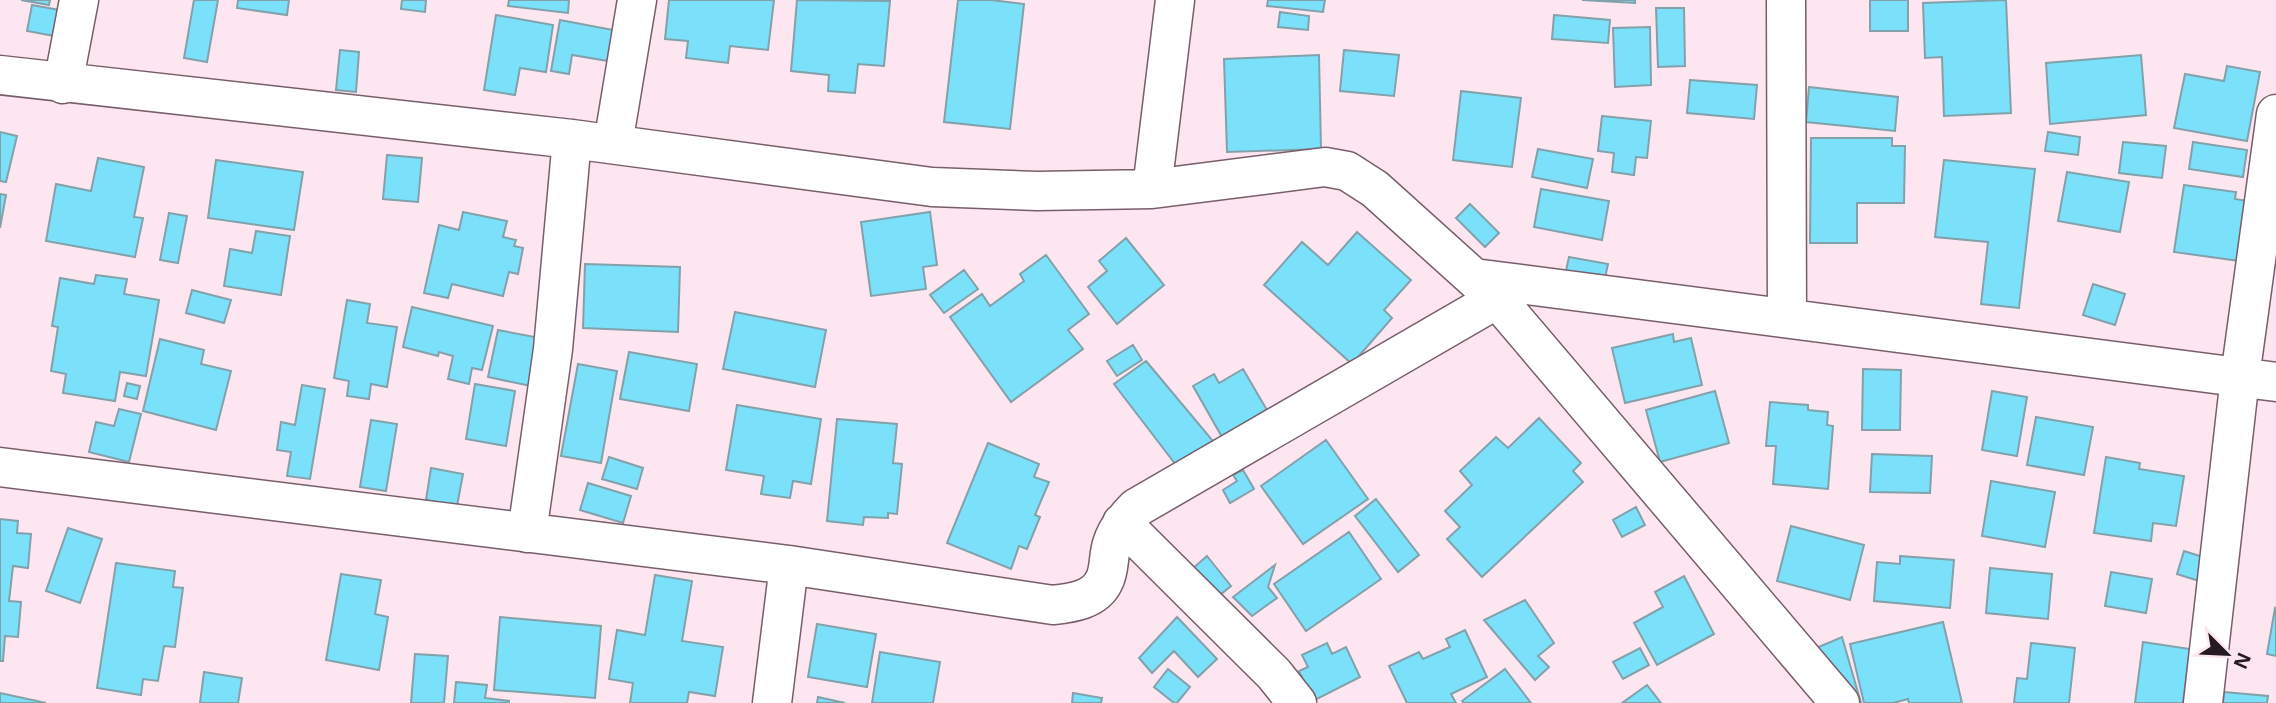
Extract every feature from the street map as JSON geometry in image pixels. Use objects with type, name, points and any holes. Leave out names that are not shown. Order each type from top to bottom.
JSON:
[{"type":"street","points":[[63,84],[79,0]]},
{"type":"street","points":[[613,144],[637,0]]},
{"type":"street","points":[[1152,189],[1175,0]]},
{"type":"street","points":[[1786,0],[1787,318]]},
{"type":"street","points":[[0,75],[572,139],[932,187],[1037,191],[1152,189],[1325,167],[1347,171],[1375,189],[1485,289],[1840,703]]},
{"type":"street","points":[[2203,703],[2258,380],[2276,114]]},
{"type":"street","points":[[527,533],[553,349],[572,139]]},
{"type":"street","points":[[0,467],[789,565],[1053,605],[1073,603],[1095,593],[1105,580],[1112,543],[1122,523],[1136,508],[1485,289],[1787,318],[2258,380]]},
{"type":"street","points":[[1122,523],[1274,674],[1297,703]]},
{"type":"street","points":[[772,703],[789,565]]},
{"type":"building","points":[[21,0],[50,0],[49,5]]},
{"type":"building","points":[[194,0],[218,0],[207,62],[184,58]]},
{"type":"building","points":[[238,0],[289,0],[287,15],[237,8]]},
{"type":"building","points":[[402,0],[426,0],[425,12],[401,9]]},
{"type":"building","points":[[509,0],[569,0],[568,13],[508,6]]},
{"type":"building","points":[[669,0],[774,0],[768,50],[730,46],[728,63],[686,58],[688,41],[665,39]]},
{"type":"building","points":[[797,0],[890,1],[884,66],[858,64],[855,93],[828,91],[829,75],[791,71]]},
{"type":"building","points":[[958,0],[1024,4],[1010,129],[944,122]]},
{"type":"building","points":[[1268,0],[1325,0],[1323,12],[1267,6]]},
{"type":"building","points":[[1582,0],[1635,0],[1635,3]]},
{"type":"building","points":[[1870,0],[1908,0],[1908,31],[1870,31]]},
{"type":"building","points":[[2006,0],[2011,113],[1944,116],[1942,57],[1925,58],[1923,3]]},
{"type":"building","points":[[32,5],[65,11],[60,37],[27,31]]},
{"type":"building","points":[[1656,8],[1684,8],[1685,66],[1658,67]]},
{"type":"building","points":[[1280,12],[1309,16],[1308,30],[1278,27]]},
{"type":"building","points":[[496,15],[553,25],[546,72],[520,68],[515,95],[484,90]]},
{"type":"building","points":[[1554,15],[1610,20],[1608,43],[1552,39]]},
{"type":"building","points":[[560,20],[613,30],[608,61],[572,55],[569,74],[551,71]]},
{"type":"building","points":[[1650,27],[1651,85],[1615,87],[1613,28]]},
{"type":"building","points":[[340,50],[359,52],[356,92],[336,90]]},
{"type":"building","points":[[1344,50],[1399,55],[1394,96],[1340,91]]},
{"type":"building","points":[[1319,55],[1321,149],[1227,152],[1224,59]]},
{"type":"building","points":[[2141,55],[2146,115],[2050,124],[2046,63]]},
{"type":"building","points":[[2227,66],[2260,72],[2247,141],[2174,128],[2185,74],[2224,81]]},
{"type":"building","points":[[1690,80],[1757,85],[1754,119],[1687,113]]},
{"type":"building","points":[[1809,87],[1898,97],[1895,131],[1806,122]]},
{"type":"building","points":[[1461,91],[1521,98],[1512,167],[1453,160]]},
{"type":"building","points":[[1602,116],[1651,121],[1647,158],[1636,157],[1634,175],[1612,172],[1614,153],[1598,151]]},
{"type":"building","points":[[0,132],[17,136],[6,182],[0,181]]},
{"type":"building","points":[[2048,132],[2080,137],[2078,155],[2045,151]]},
{"type":"building","points":[[1811,138],[1892,138],[1892,146],[1905,146],[1904,203],[1857,203],[1857,243],[1810,243]]},
{"type":"building","points":[[2123,142],[2166,146],[2162,178],[2119,173]]},
{"type":"building","points":[[2193,142],[2247,150],[2243,177],[2189,169]]},
{"type":"building","points":[[1538,149],[1593,159],[1587,188],[1532,177]]},
{"type":"building","points":[[387,155],[422,158],[418,202],[383,199]]},
{"type":"building","points":[[98,158],[144,167],[134,217],[143,218],[135,257],[46,241],[56,184],[91,191]]},
{"type":"building","points":[[216,160],[303,172],[294,230],[208,218]]},
{"type":"building","points":[[1944,160],[2035,169],[2019,308],[1981,304],[1988,242],[1935,237]]},
{"type":"building","points":[[2067,172],[2129,182],[2120,232],[2058,221]]},
{"type":"building","points":[[2184,185],[2236,192],[2235,199],[2248,201],[2240,261],[2174,252]]},
{"type":"building","points":[[1541,189],[1609,201],[1602,240],[1534,227]]},
{"type":"building","points":[[0,194],[6,195],[0,228]]},
{"type":"building","points":[[1470,204],[1499,233],[1485,247],[1456,218]]},
{"type":"building","points":[[463,212],[507,221],[503,237],[516,240],[514,246],[523,248],[518,274],[509,272],[503,296],[452,284],[448,298],[424,293],[439,225],[459,230]]},
{"type":"building","points":[[930,212],[937,265],[923,267],[926,289],[871,296],[861,222]]},
{"type":"building","points":[[169,213],[187,216],[178,263],[160,260]]},
{"type":"building","points":[[256,231],[290,236],[281,295],[224,286],[230,249],[252,253]]},
{"type":"building","points":[[1357,232],[1411,280],[1384,310],[1392,318],[1352,364],[1264,285],[1302,242],[1328,265]]},
{"type":"building","points":[[1126,238],[1164,285],[1117,324],[1088,287],[1107,271],[1099,261]]},
{"type":"building","points":[[1046,255],[1089,314],[1068,330],[1083,349],[1011,402],[950,317],[982,294],[990,306],[1024,281],[1020,274]]},
{"type":"building","points":[[1569,257],[1608,264],[1604,283],[1565,275]]},
{"type":"building","points":[[585,264],[680,267],[678,332],[583,328]]},
{"type":"building","points":[[964,270],[978,289],[944,313],[930,295]]},
{"type":"building","points":[[96,275],[127,279],[124,294],[159,300],[146,376],[120,372],[115,401],[63,393],[66,374],[51,371],[58,327],[52,326],[60,278],[94,284]]},
{"type":"building","points":[[2093,284],[2125,294],[2115,325],[2083,315]]},
{"type":"building","points":[[192,290],[231,300],[224,323],[186,313]]},
{"type":"building","points":[[347,300],[370,304],[367,323],[397,327],[387,387],[371,384],[369,399],[347,396],[349,381],[334,378]]},
{"type":"building","points":[[412,307],[493,326],[482,370],[472,368],[469,384],[448,379],[453,356],[439,352],[438,356],[403,347]]},
{"type":"building","points":[[735,312],[826,330],[815,387],[723,369]]},
{"type":"building","points":[[498,330],[540,338],[531,386],[488,377]]},
{"type":"building","points":[[1673,334],[1674,342],[1691,338],[1702,385],[1625,403],[1612,348]]},
{"type":"building","points":[[160,339],[204,350],[201,364],[231,371],[216,430],[143,411]]},
{"type":"building","points":[[1133,345],[1142,360],[1117,376],[1107,361]]},
{"type":"building","points":[[629,352],[697,364],[689,411],[620,399]]},
{"type":"building","points":[[1146,361],[1218,447],[1176,465],[1114,384]]},
{"type":"building","points":[[578,364],[617,371],[601,463],[561,456]]},
{"type":"building","points":[[1243,369],[1271,417],[1226,444],[1193,386],[1214,374],[1219,383]]},
{"type":"building","points":[[1863,369],[1901,370],[1900,430],[1862,430]]},
{"type":"building","points":[[127,383],[140,386],[137,399],[124,396]]},
{"type":"building","points":[[475,384],[515,391],[506,446],[466,439]]},
{"type":"building","points":[[302,385],[325,389],[310,479],[287,476],[291,452],[277,450],[281,422],[295,425]]},
{"type":"building","points":[[1715,391],[1729,443],[1660,462],[1646,410]]},
{"type":"building","points":[[1992,391],[2027,397],[2017,456],[1982,450]]},
{"type":"building","points":[[1770,402],[1808,405],[1808,410],[1828,412],[1827,425],[1833,426],[1828,489],[1773,484],[1776,446],[1766,446]]},
{"type":"building","points":[[737,405],[821,419],[811,484],[793,481],[790,498],[761,494],[764,476],[726,470]]},
{"type":"building","points":[[119,409],[141,414],[129,462],[89,452],[96,422],[114,426]]},
{"type":"building","points":[[2036,417],[2093,427],[2084,475],[2027,465]]},
{"type":"building","points":[[1539,418],[1581,463],[1573,471],[1583,482],[1482,577],[1447,539],[1460,527],[1445,511],[1472,485],[1460,471],[1496,437],[1508,448]]},
{"type":"building","points":[[837,419],[897,424],[893,463],[902,464],[897,514],[888,513],[888,518],[864,517],[863,525],[827,521]]},
{"type":"building","points":[[371,420],[397,424],[386,491],[360,487]]},
{"type":"building","points":[[1326,440],[1368,499],[1303,544],[1261,486]]},
{"type":"building","points":[[988,443],[1039,464],[1034,477],[1049,482],[1035,515],[1040,517],[1027,549],[1019,546],[1011,569],[947,543]]},
{"type":"building","points":[[1872,454],[1932,456],[1930,493],[1870,492]]},
{"type":"building","points":[[609,457],[643,468],[637,489],[602,479]]},
{"type":"building","points":[[2106,457],[2140,463],[2139,469],[2184,476],[2176,526],[2153,523],[2151,541],[2094,533]]},
{"type":"building","points":[[431,468],[463,474],[457,506],[426,500]]},
{"type":"building","points":[[1243,470],[1254,489],[1230,503],[1223,490],[1237,481],[1233,475]]},
{"type":"building","points":[[1991,481],[2055,492],[2045,547],[1982,536]]},
{"type":"building","points":[[588,483],[631,496],[623,523],[580,510]]},
{"type":"building","points":[[1376,499],[1419,555],[1398,572],[1355,516]]},
{"type":"building","points":[[1636,507],[1645,525],[1622,537],[1613,520]]},
{"type":"building","points":[[0,519],[18,521],[17,533],[31,534],[28,568],[13,566],[9,601],[21,602],[18,637],[5,636],[3,661],[0,661]]},
{"type":"building","points":[[1791,526],[1864,545],[1850,600],[1777,581]]},
{"type":"building","points":[[68,528],[102,539],[80,603],[46,591]]},
{"type":"building","points":[[1349,532],[1381,579],[1306,631],[1274,584]]},
{"type":"building","points":[[2184,551],[2206,558],[2199,581],[2177,574]]},
{"type":"building","points":[[1207,556],[1231,586],[1215,599],[1191,570]]},
{"type":"building","points":[[1900,556],[1954,560],[1950,608],[1874,601],[1877,562],[1900,564]]},
{"type":"building","points":[[116,563],[175,571],[173,587],[183,588],[175,647],[164,646],[158,681],[143,679],[141,695],[97,688]]},
{"type":"building","points":[[1275,565],[1268,587],[1277,598],[1252,616],[1233,597]]},
{"type":"building","points":[[1990,568],[2052,574],[2048,619],[1986,613]]},
{"type":"building","points":[[2111,572],[2152,579],[2146,613],[2105,606]]},
{"type":"building","points":[[341,574],[381,580],[375,614],[388,617],[379,670],[326,660]]},
{"type":"building","points":[[655,575],[692,581],[682,641],[723,647],[715,696],[689,692],[687,703],[630,703],[633,683],[609,679],[617,630],[645,635]]},
{"type":"building","points":[[1684,576],[1714,634],[1657,665],[1634,623],[1663,607],[1655,592]]},
{"type":"building","points":[[1525,600],[1554,643],[1538,656],[1549,667],[1535,680],[1484,620]]},
{"type":"building","points":[[2276,609],[2276,656],[2267,654]]},
{"type":"building","points":[[500,617],[601,626],[595,698],[494,690]]},
{"type":"building","points":[[1177,617],[1217,659],[1198,677],[1174,651],[1152,673],[1139,658]]},
{"type":"building","points":[[1943,622],[1962,703],[1909,703],[1908,699],[1893,703],[1864,703],[1850,644]]},
{"type":"building","points":[[817,624],[876,634],[867,687],[808,677]]},
{"type":"building","points":[[1465,630],[1487,677],[1451,694],[1456,703],[1407,703],[1389,666],[1419,652],[1423,659],[1450,647],[1446,639]]},
{"type":"building","points":[[1842,637],[1861,703],[1849,703],[1814,649]]},
{"type":"building","points":[[2143,642],[2190,649],[2183,703],[2135,703]]},
{"type":"building","points":[[1327,643],[1332,654],[1346,647],[1360,677],[1313,701],[1299,671],[1308,667],[1302,655]]},
{"type":"building","points":[[2031,643],[2075,648],[2069,703],[2014,703],[2017,678],[2027,679]]},
{"type":"building","points":[[1640,648],[1649,665],[1623,679],[1613,662]]},
{"type":"building","points":[[880,652],[940,662],[933,703],[872,703]]},
{"type":"building","points":[[415,654],[448,656],[444,703],[411,703]]},
{"type":"building","points":[[1168,669],[1190,687],[1177,703],[1154,687]]},
{"type":"building","points":[[1505,669],[1531,703],[1462,701]]},
{"type":"building","points":[[204,672],[242,678],[238,703],[200,703]]},
{"type":"building","points":[[456,682],[487,685],[485,698],[509,703],[454,703]]},
{"type":"building","points":[[1647,685],[1661,703],[1622,703]]},
{"type":"building","points":[[2224,692],[2268,696],[2267,703],[2223,703]]},
{"type":"building","points":[[0,693],[46,703],[0,703]]},
{"type":"building","points":[[1073,693],[1102,698],[1101,703],[1072,703]]},
{"type":"building","points":[[818,697],[845,703],[817,703]]}]
